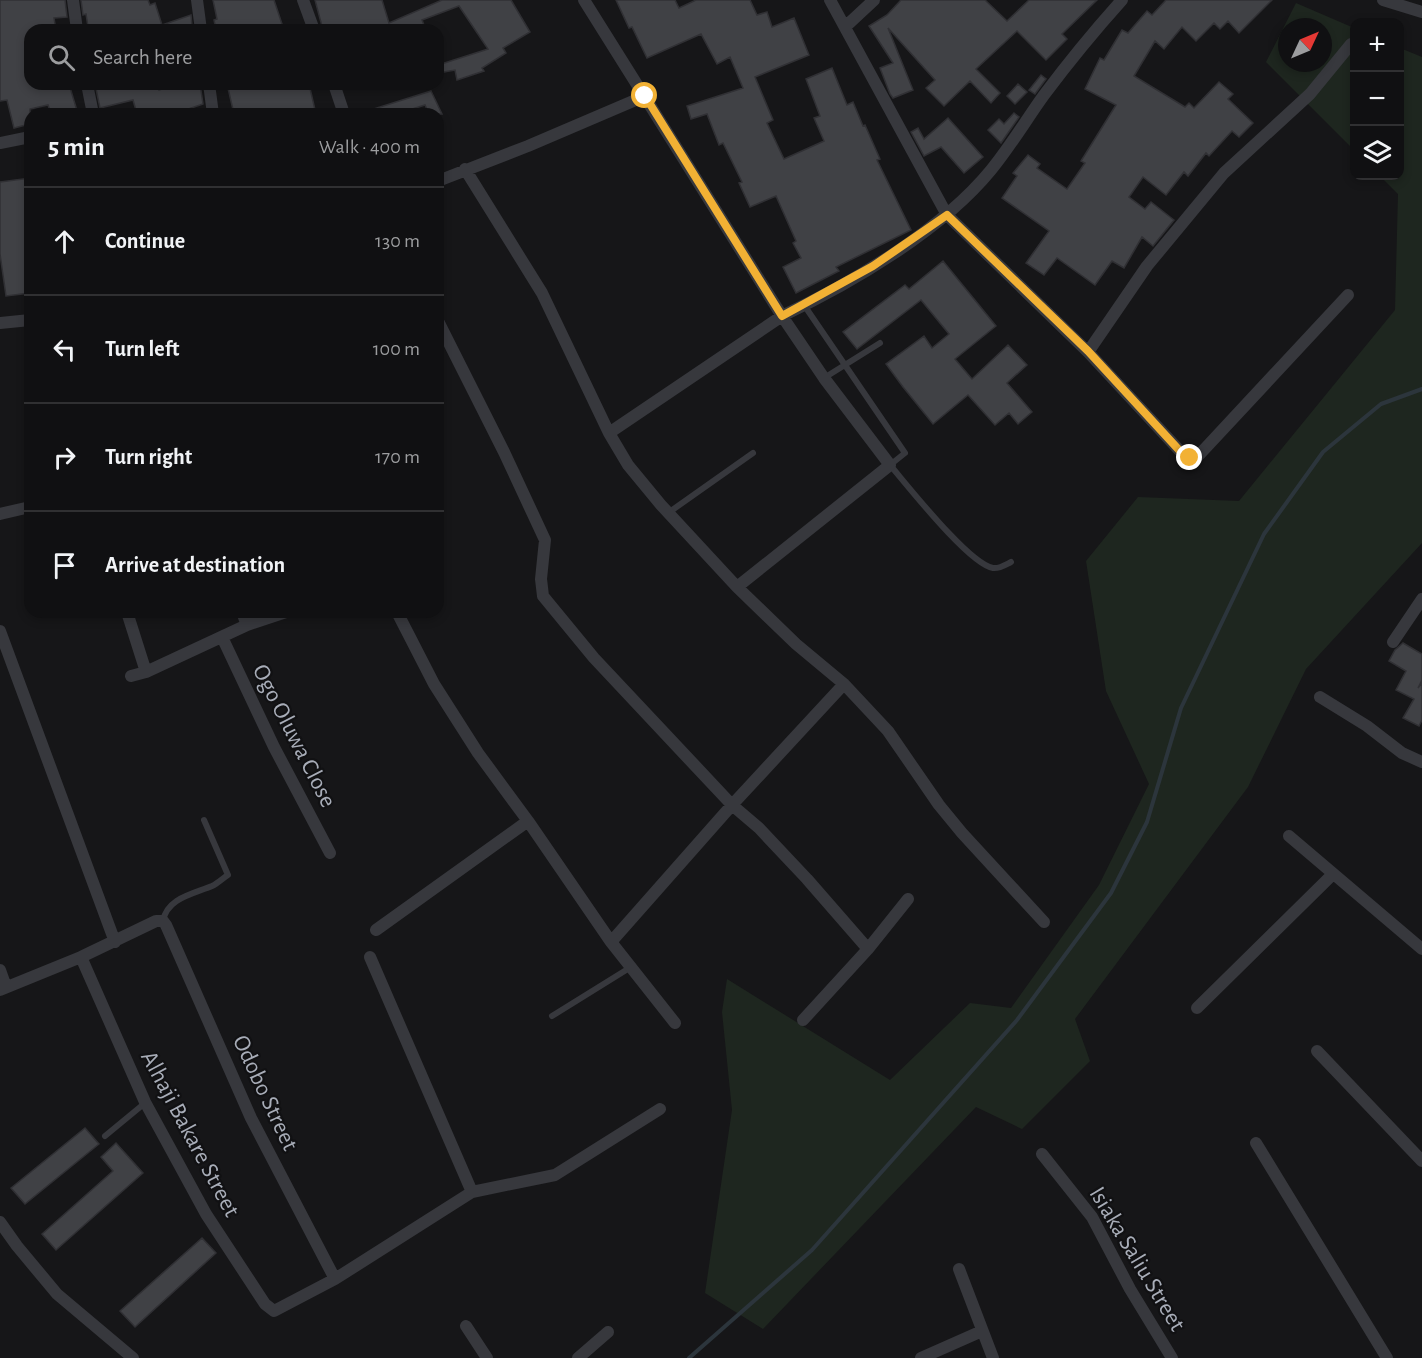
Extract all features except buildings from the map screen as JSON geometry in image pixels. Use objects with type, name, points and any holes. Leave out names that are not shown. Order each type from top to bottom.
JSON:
[{"type":"street","points":[[73,0],[76,24]]},
{"type":"street","points":[[197,0],[200,24]]},
{"type":"street","points":[[303,0],[312,24]]},
{"type":"street","points":[[584,0],[782,316],[824,378],[890,465],[737,586]]},
{"type":"street","points":[[830,0],[947,215],[1088,351],[1179,450],[1190,458],[1199,455],[1348,295]]},
{"type":"street","points":[[845,27],[874,0]]},
{"type":"street","points":[[609,433],[782,316],[873,266],[947,215],[991,170],[1046,93],[1122,0]]},
{"type":"street","points":[[1383,0],[1422,12]]},
{"type":"street","points":[[1088,351],[1147,266],[1224,173],[1310,94],[1350,45]]},
{"type":"street","points":[[88,90],[92,108]]},
{"type":"street","points":[[210,90],[212,108]]},
{"type":"street","points":[[336,90],[342,108]]},
{"type":"street","points":[[444,178],[528,146],[645,96]]},
{"type":"street","points":[[0,143],[24,137]]},
{"type":"street","points":[[465,169],[542,293],[609,433],[628,465],[668,513],[737,586],[796,644],[844,684],[888,730],[939,805],[1044,922]]},
{"type":"street","points":[[0,323],[24,321]]},
{"type":"street","points":[[444,333],[504,452],[546,543],[541,579],[543,596],[594,658],[732,805],[759,828],[868,949]]},
{"type":"street","points":[[0,514],[24,508]]},
{"type":"street","points":[[1392,642],[1422,599]]},
{"type":"street","points":[[129,618],[146,672]]},
{"type":"street","points":[[244,618],[247,626]]},
{"type":"street","points":[[131,676],[146,672],[269,618]]},
{"type":"street","points":[[400,618],[434,684],[465,734],[611,942],[675,1023]]},
{"type":"street","points":[[0,631],[115,942]]},
{"type":"street","name":"Ogo Oluwa Close","points":[[222,637],[274,747],[330,853]]},
{"type":"street","points":[[611,942],[732,805],[844,684]]},
{"type":"street","points":[[1320,697],[1367,726],[1402,753],[1422,762]]},
{"type":"street","points":[[376,930],[528,821]]},
{"type":"street","points":[[1288,836],[1422,949]]},
{"type":"street","points":[[1197,1008],[1333,874]]},
{"type":"street","points":[[803,1020],[868,949],[908,899]]},
{"type":"street","points":[[0,970],[3,988],[81,957],[156,921],[163,921]]},
{"type":"street","name":"Odobo Street","points":[[163,921],[251,1118],[335,1279]]},
{"type":"street","name":"Alhaji Bakare Street","points":[[81,957],[146,1102],[206,1214],[265,1304],[274,1311],[284,1308],[335,1279]]},
{"type":"street","points":[[370,957],[472,1192]]},
{"type":"street","points":[[1317,1051],[1422,1161]]},
{"type":"street","points":[[335,1279],[472,1192],[555,1175],[660,1109]]},
{"type":"street","points":[[1256,1143],[1387,1358]]},
{"type":"street","name":"Isiaka Saliu Street","points":[[1042,1154],[1092,1217],[1130,1289],[1172,1358]]},
{"type":"street","points":[[0,1222],[57,1294],[133,1358]]},
{"type":"street","points":[[958,1269],[993,1358]]},
{"type":"street","points":[[466,1326],[487,1358]]},
{"type":"street","points":[[921,1358],[982,1330]]},
{"type":"street","points":[[578,1358],[608,1332]]},
{"type":"lane","points":[[804,305],[905,453],[890,465],[965,551],[990,567],[1001,567],[1011,562]]},
{"type":"lane","points":[[824,378],[880,343]]},
{"type":"lane","points":[[668,513],[753,453]]},
{"type":"lane","points":[[163,921],[165,912],[174,902],[213,885],[228,875],[204,820]]},
{"type":"lane","points":[[552,1016],[631,967]]},
{"type":"lane","points":[[105,1136],[146,1102]]},
{"type":"shaded area","points":[[1296,3],[1331,18],[1288,18]]},
{"type":"shaded area","points":[[1332,19],[1350,26],[1350,146],[1266,62],[1278,38],[1278,72],[1332,72]]},
{"type":"shaded area","points":[[1404,50],[1422,57],[1422,543],[1306,669],[1248,787],[1075,1019],[1090,1061],[1022,1129],[976,1107],[763,1329],[705,1293],[732,1110],[722,1012],[727,979],[890,1080],[970,1003],[1011,1008],[1099,885],[1149,784],[1106,691],[1086,561],[1138,497],[1239,501],[1395,310],[1398,194],[1384,180],[1404,180]]},
{"type":"waterway","points":[[689,1358],[812,1250],[1017,1020],[1111,893],[1147,822],[1181,708],[1264,534],[1323,452],[1381,404],[1422,389]]},
{"type":"route","points":[[645,96],[782,316],[873,266],[947,215],[1088,351],[1179,450],[1190,458]]}]
